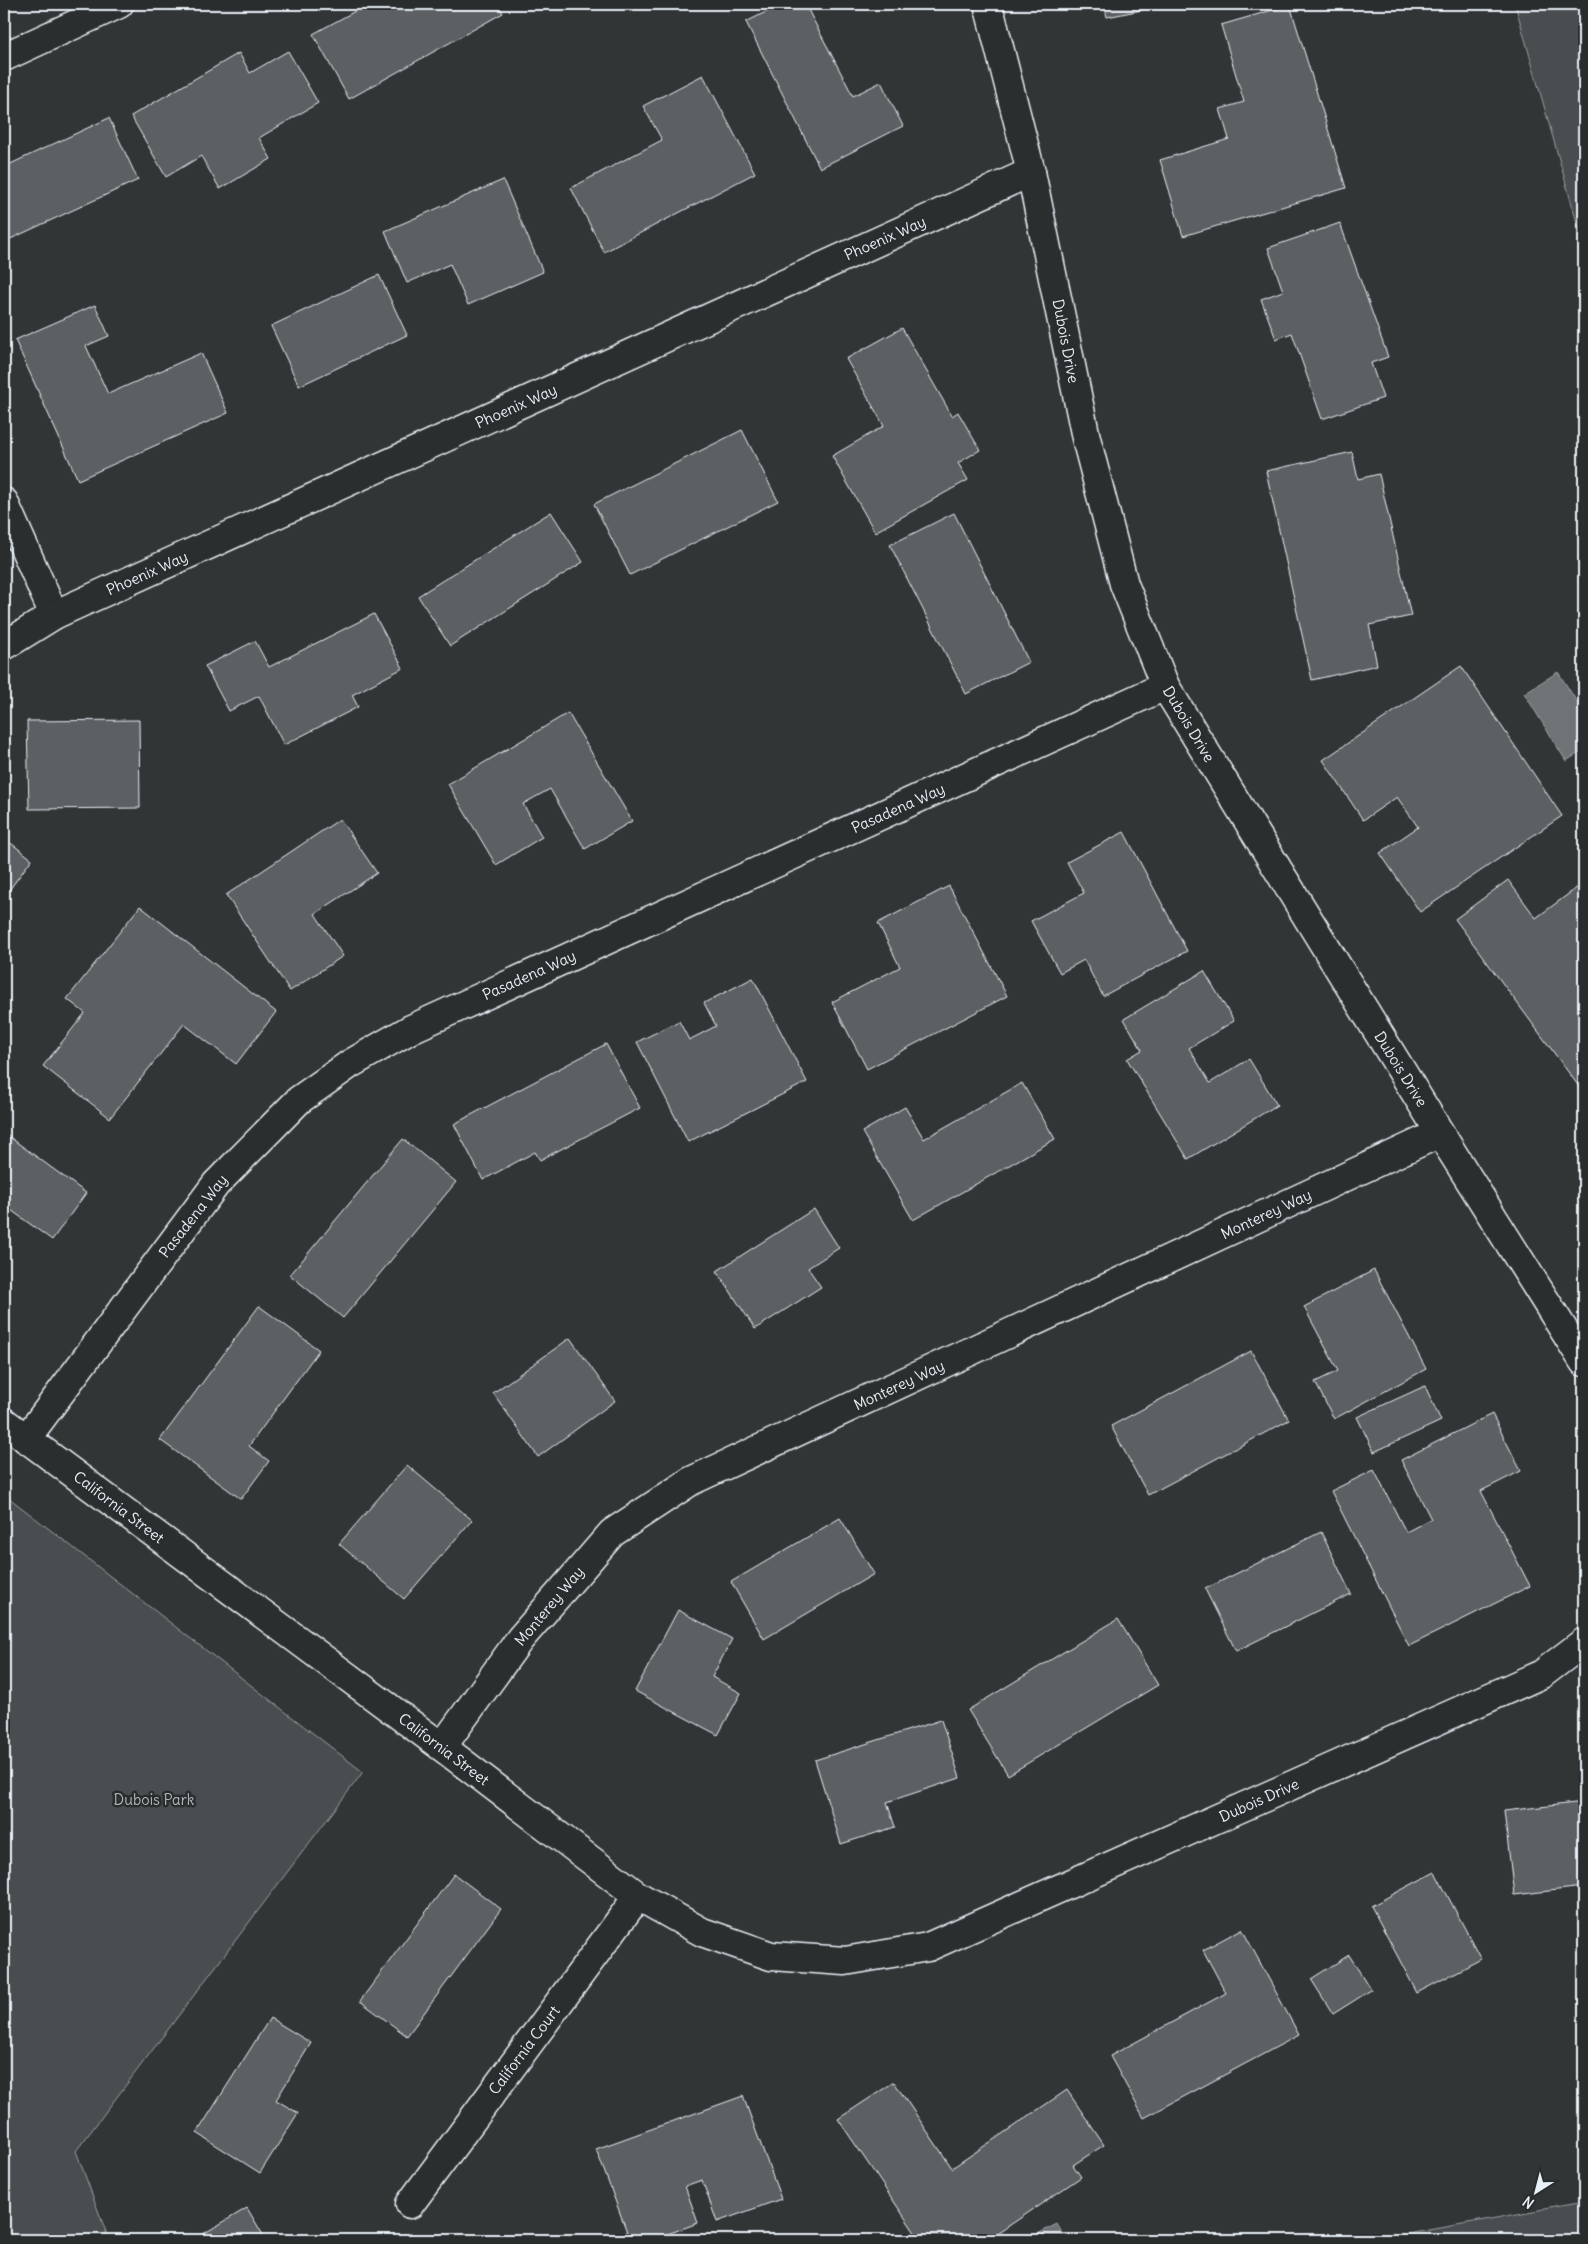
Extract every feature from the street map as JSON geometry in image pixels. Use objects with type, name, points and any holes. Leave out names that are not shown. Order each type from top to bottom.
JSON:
[{"type":"street","points":[[4,57],[118,4]]},
{"type":"street","name":"Dubois Drive","points":[[988,4],[1031,172],[1086,438],[1124,584],[1165,686],[1440,1134],[1584,1362]]},
{"type":"street","name":"Phoenix Way","points":[[4,646],[54,615],[1031,172]]},
{"type":"street","points":[[4,502],[54,615]]},
{"type":"street","name":"Pasadena Way","points":[[26,1439],[216,1184],[299,1100],[350,1064],[411,1029],[1165,686]]},
{"type":"street","name":"Monterey Way","points":[[442,1747],[520,1639],[612,1533],[691,1481],[1440,1134]]},
{"type":"street","name":"California Street","points":[[4,1422],[442,1747],[638,1896],[702,1932],[770,1956],[846,1962],[928,1947]]},
{"type":"street","name":"Dubois Drive","points":[[928,1947],[1542,1674],[1584,1642]]},
{"type":"street","name":"California Court","points":[[410,2204],[638,1896]]},
{"type":"green space","points":[[1515,4],[1584,4],[1584,247]]},
{"type":"green space","name":"Dubois Park","points":[[4,1494],[363,1772],[76,2151],[109,2240],[4,2240]]},
{"type":"green space","points":[[1584,2202],[1584,2240],[1374,2240]]},
{"type":"shaded area","points":[[1558,672],[1584,713],[1584,750],[1566,761],[1524,693]]},
{"type":"shaded area","points":[[1057,2224],[1066,2240],[1026,2240]]},
{"type":"building","points":[[368,4],[498,4],[503,13],[349,99],[313,34]]},
{"type":"building","points":[[782,4],[805,4],[853,96],[881,82],[903,126],[820,168],[746,22]]},
{"type":"building","points":[[1104,4],[1171,4],[1107,17]]},
{"type":"building","points":[[1290,5],[1346,188],[1183,236],[1160,160],[1229,139],[1220,109],[1244,102],[1221,25]]},
{"type":"building","points":[[288,51],[318,103],[259,138],[271,159],[220,189],[201,156],[166,177],[131,116],[239,53],[250,73]]},
{"type":"building","points":[[703,75],[755,173],[604,252],[571,188],[662,140],[643,106]]},
{"type":"building","points":[[109,118],[138,180],[4,242],[4,167]]},
{"type":"building","points":[[503,180],[543,272],[468,305],[450,264],[407,283],[385,231]]},
{"type":"building","points":[[1340,223],[1388,357],[1371,363],[1383,398],[1322,419],[1292,333],[1276,339],[1261,299],[1283,291],[1268,248]]},
{"type":"building","points":[[379,275],[407,335],[299,386],[271,326]]},
{"type":"building","points":[[95,305],[109,336],[86,346],[108,394],[201,353],[228,413],[78,480],[15,340]]},
{"type":"building","points":[[902,328],[952,416],[958,412],[980,450],[958,463],[968,480],[875,532],[832,456],[884,426],[846,359]]},
{"type":"building","points":[[742,430],[778,501],[630,575],[594,504]]},
{"type":"building","points":[[1352,452],[1358,479],[1379,474],[1411,616],[1369,625],[1377,665],[1312,680],[1266,471]]},
{"type":"building","points":[[551,512],[583,562],[450,646],[418,596]]},
{"type":"building","points":[[954,513],[1029,662],[966,694],[890,545]]},
{"type":"building","points":[[374,614],[403,668],[352,695],[358,707],[284,745],[259,696],[229,711],[205,666],[255,641],[269,667]]},
{"type":"building","points":[[1461,666],[1562,816],[1420,912],[1380,853],[1418,827],[1397,797],[1363,820],[1323,760]]},
{"type":"building","points":[[568,713],[632,821],[585,849],[550,789],[523,804],[542,837],[496,865],[448,784]]},
{"type":"building","points":[[139,720],[140,808],[29,809],[27,721]]},
{"type":"building","points":[[340,819],[377,873],[315,914],[343,956],[290,991],[226,895]]},
{"type":"building","points":[[1124,832],[1187,951],[1103,996],[1084,960],[1060,973],[1031,921],[1084,893],[1067,862]]},
{"type":"building","points":[[4,838],[32,859],[4,897]]},
{"type":"building","points":[[1508,880],[1536,918],[1578,887],[1584,895],[1583,1092],[1455,919]]},
{"type":"building","points":[[949,886],[1007,996],[867,1069],[832,1002],[900,967],[878,923]]},
{"type":"building","points":[[140,906],[276,1012],[236,1064],[184,1024],[110,1118],[43,1066],[85,1013],[67,999]]},
{"type":"building","points":[[1204,971],[1234,1021],[1189,1048],[1210,1083],[1249,1059],[1277,1105],[1188,1159],[1127,1059],[1142,1050],[1124,1019]]},
{"type":"building","points":[[753,978],[807,1082],[688,1142],[637,1042],[679,1021],[689,1040],[716,1026],[704,1003]]},
{"type":"building","points":[[606,1044],[640,1108],[540,1160],[535,1152],[483,1180],[454,1124]]},
{"type":"building","points":[[1022,1083],[1055,1139],[913,1220],[862,1132],[905,1107],[924,1139]]},
{"type":"building","points":[[4,1133],[86,1193],[52,1240],[4,1205]]},
{"type":"building","points":[[403,1139],[456,1182],[343,1318],[290,1275]]},
{"type":"building","points":[[814,1209],[839,1248],[808,1268],[821,1287],[755,1329],[717,1271]]},
{"type":"building","points":[[1374,1270],[1426,1369],[1334,1419],[1315,1382],[1338,1371],[1304,1307]]},
{"type":"building","points":[[259,1306],[319,1350],[249,1446],[269,1461],[241,1499],[160,1440]]},
{"type":"building","points":[[570,1338],[615,1401],[538,1457],[493,1393]]},
{"type":"building","points":[[1251,1351],[1289,1420],[1148,1495],[1111,1426]]},
{"type":"building","points":[[1425,1386],[1441,1421],[1374,1452],[1357,1417]]},
{"type":"building","points":[[1492,1414],[1521,1471],[1481,1491],[1530,1586],[1409,1646],[1331,1491],[1374,1470],[1406,1532],[1431,1519],[1401,1460]]},
{"type":"building","points":[[407,1465],[472,1520],[404,1599],[339,1544]]},
{"type":"building","points":[[840,1518],[874,1574],[764,1639],[731,1582]]},
{"type":"building","points":[[1321,1532],[1351,1594],[1236,1651],[1205,1589]]},
{"type":"building","points":[[678,1610],[732,1639],[712,1677],[741,1693],[718,1735],[635,1691]]},
{"type":"building","points":[[1118,1619],[1158,1685],[1008,1775],[968,1710]]},
{"type":"building","points":[[941,1720],[960,1778],[887,1802],[895,1827],[841,1844],[815,1760]]},
{"type":"building","points":[[1584,1802],[1584,1887],[1514,1895],[1504,1811]]},
{"type":"building","points":[[1435,1872],[1481,1959],[1417,1993],[1371,1906]]},
{"type":"building","points":[[454,1874],[501,1909],[407,2036],[360,2001]]},
{"type":"building","points":[[1242,1929],[1299,2035],[1144,2118],[1110,2056],[1226,1993],[1203,1950]]},
{"type":"building","points":[[1349,1955],[1371,1990],[1333,2014],[1311,1979]]},
{"type":"building","points":[[270,2018],[311,2043],[276,2100],[298,2113],[260,2173],[197,2133]]},
{"type":"building","points":[[894,2082],[952,2168],[1067,2090],[1104,2145],[1073,2165],[1081,2177],[988,2240],[920,2240],[838,2119]]},
{"type":"building","points":[[743,2096],[781,2199],[717,2222],[702,2180],[685,2186],[698,2223],[651,2240],[630,2240],[596,2149]]},
{"type":"building","points":[[247,2208],[266,2240],[193,2240]]}]
